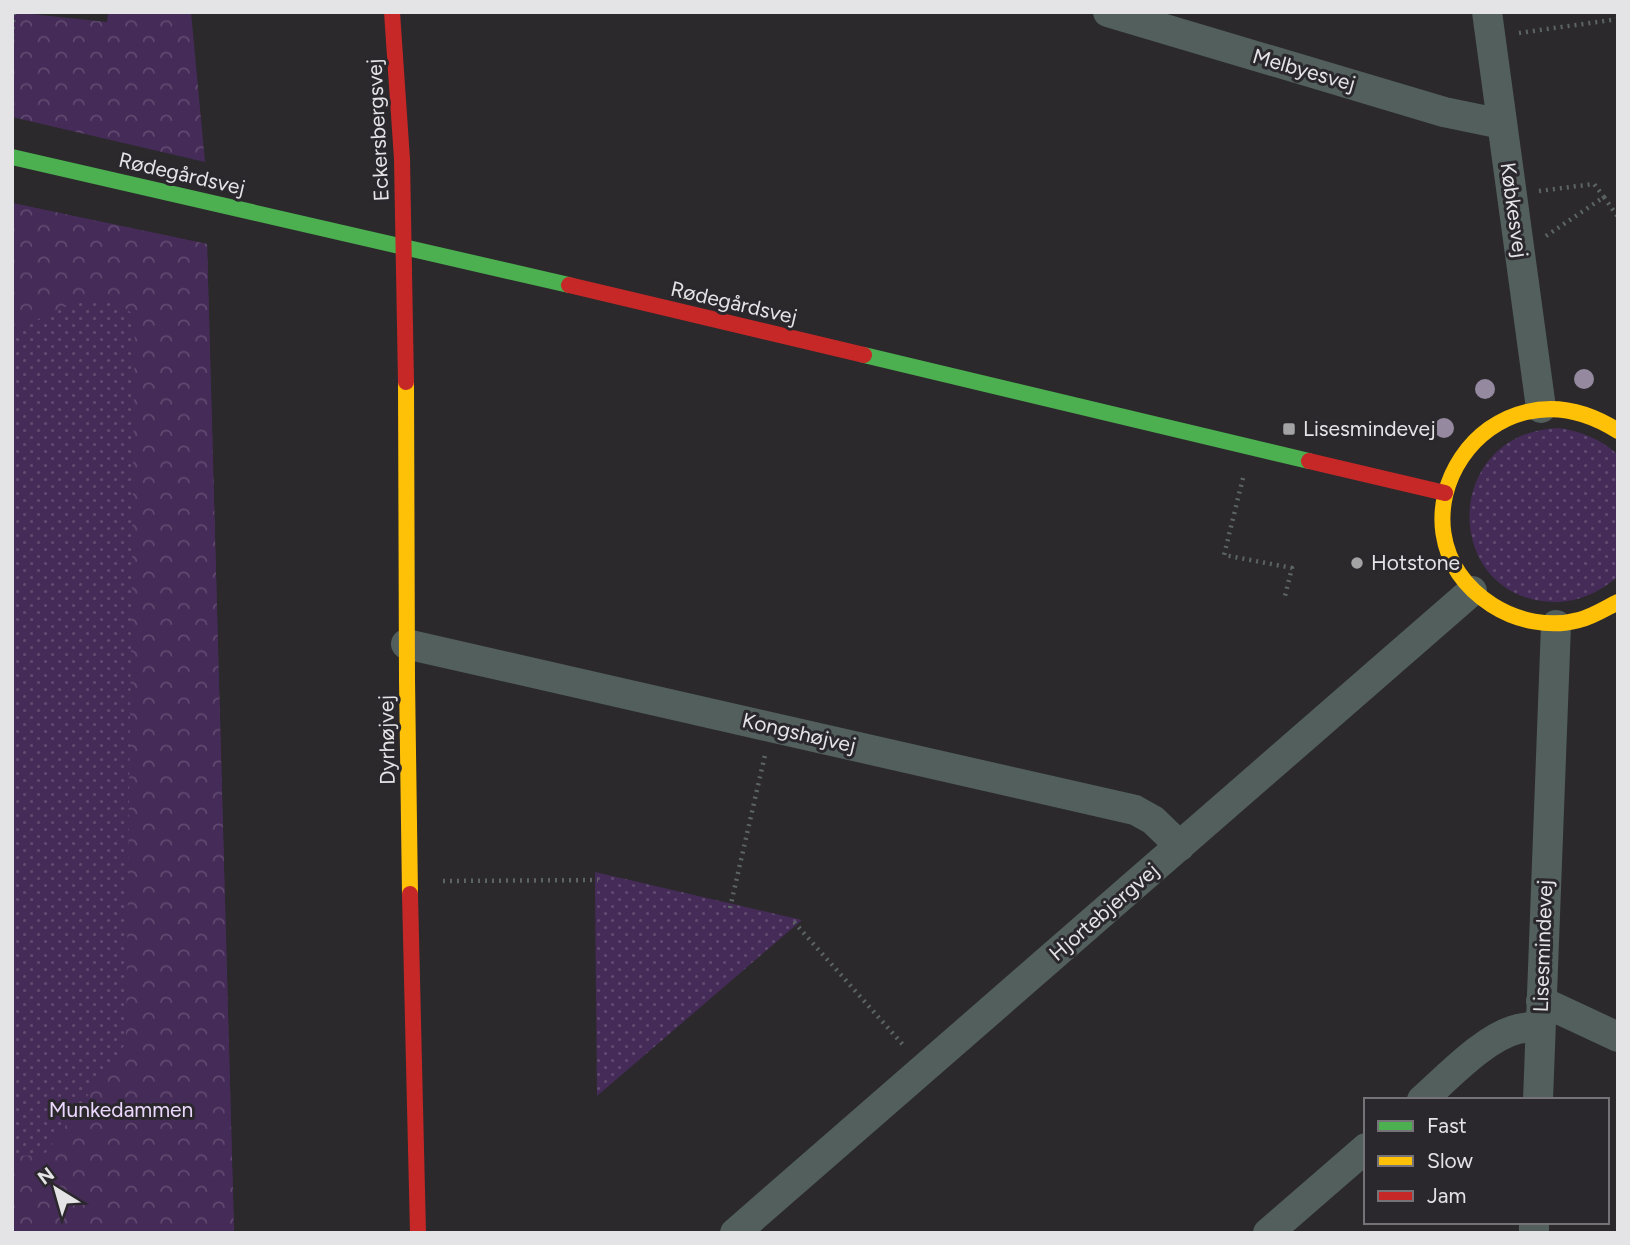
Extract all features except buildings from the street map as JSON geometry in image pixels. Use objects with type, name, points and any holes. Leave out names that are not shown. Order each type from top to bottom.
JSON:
[{"type":"street","name":"Eckersbergsvej","points":[[392,12],[399,89],[404,246]]},
{"type":"street","name":"Melbyesvej","points":[[1108,12],[1444,112],[1502,124]]},
{"type":"street","name":"Købkesvej","points":[[1489,25],[1541,408]]},
{"type":"street","name":"Rødegårdsvej","points":[[12,157],[404,246],[1445,493]]},
{"type":"street","name":"Dyrhøjvej","points":[[404,246],[406,644],[418,1233]]},
{"type":"street","points":[[1618,431],[1594,416],[1581,412],[1541,408],[1502,419],[1479,435],[1454,467],[1445,493],[1443,520],[1446,546],[1457,570],[1472,591],[1490,607],[1511,617],[1556,625],[1583,620],[1618,602]]},
{"type":"street","name":"Hjortebjergvej","points":[[735,1233],[1472,591]]},
{"type":"street","name":"Lisesmindevej","points":[[1538,1098],[1556,625]]},
{"type":"street","name":"Kongshøjvej","points":[[406,644],[1135,810],[1153,820],[1180,846]]},
{"type":"street","points":[[1424,1098],[1499,1037],[1541,1014],[1618,1037]]},
{"type":"street","points":[[1268,1233],[1364,1150]]},
{"type":"path","points":[[12,36],[14,12]]},
{"type":"path","points":[[1489,25],[1618,19]]},
{"type":"path","points":[[1511,194],[1594,184],[1618,217]]},
{"type":"path","points":[[1520,253],[1604,197]]},
{"type":"path","points":[[1250,447],[1224,555],[1292,568],[1285,596]]},
{"type":"path","points":[[730,908],[771,727]]},
{"type":"path","points":[[411,881],[598,880]]},
{"type":"path","points":[[794,922],[924,1069]]},
{"type":"green space","points":[[12,12],[107,22],[108,12],[191,12],[205,162],[12,117]]},
{"type":"green space","name":"Munkedammen","points":[[12,203],[207,244],[234,1233],[12,1233]]},
{"type":"green space","points":[[12,203],[207,244],[234,1233],[12,1233],[12,1156],[44,1155],[126,1043],[135,316],[121,306],[106,301],[91,301],[60,309],[16,331],[12,326]]},
{"type":"green space","points":[[1558,428],[1590,437],[1605,444],[1618,455],[1618,576],[1589,595],[1555,602],[1518,594],[1491,575],[1475,547],[1470,516],[1475,485],[1492,457],[1519,437]]},
{"type":"green space","points":[[595,872],[802,920],[597,1096],[595,888]]},
{"type":"traffic: fast","points":[[12,157],[569,285]]},
{"type":"traffic: fast","points":[[864,355],[1309,461]]},
{"type":"traffic: slow","points":[[406,382],[410,894]]},
{"type":"traffic: slow","points":[[1618,431],[1570,411],[1526,412],[1489,429],[1462,458],[1445,494],[1443,534],[1458,572],[1492,605],[1512,615],[1534,622],[1568,622],[1589,617],[1618,602]]},
{"type":"traffic: jam","points":[[392,12],[402,159],[406,382]]},
{"type":"traffic: jam","points":[[569,285],[864,355]]},
{"type":"traffic: jam","points":[[1309,461],[1445,493]]},
{"type":"traffic: jam","points":[[410,894],[418,1233]]},
{"type":"place","name":"Lisesmindevej","points":[[1289,429]]},
{"type":"place","name":"Hotstone","points":[[1357,563]]}]
